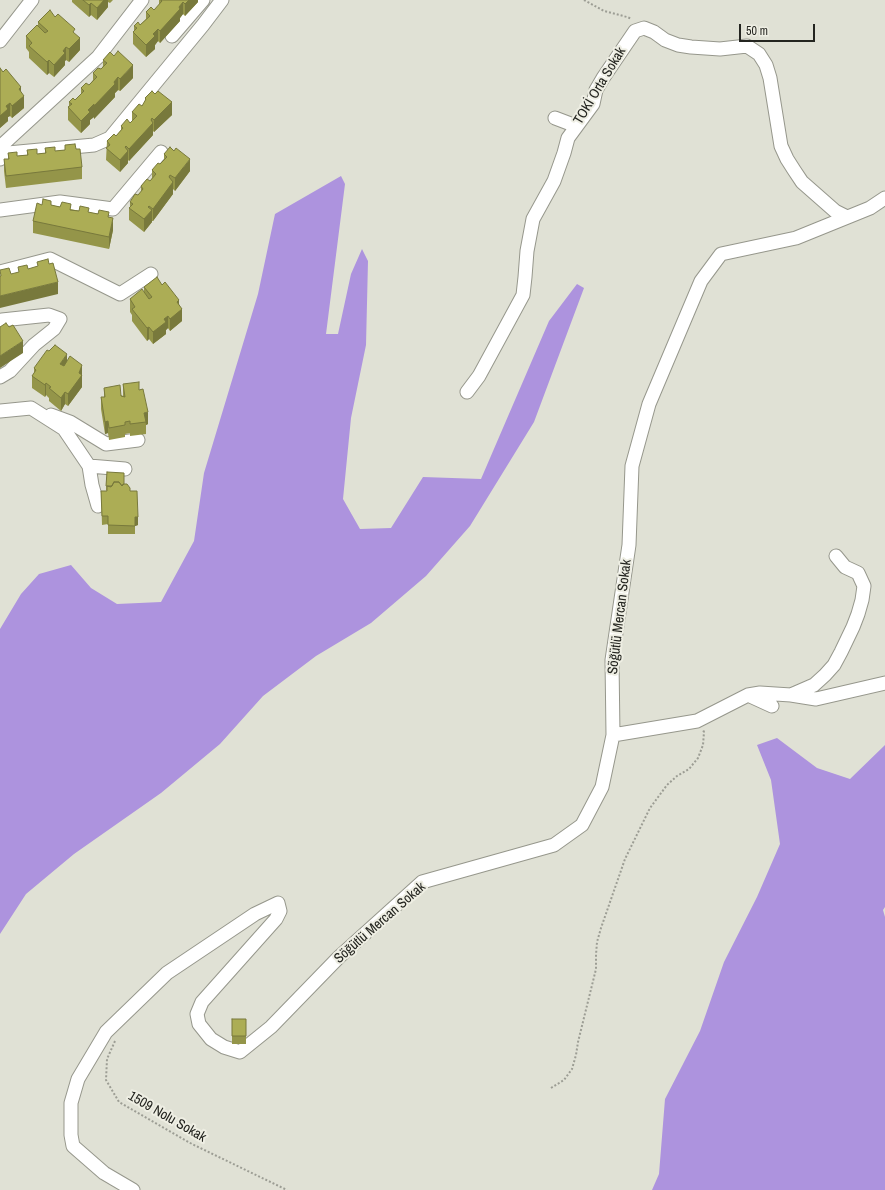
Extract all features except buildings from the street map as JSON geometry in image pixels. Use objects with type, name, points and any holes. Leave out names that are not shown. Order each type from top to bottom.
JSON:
[{"type":"street","points":[[0,41],[32,0]]},
{"type":"street","points":[[0,147],[98,57],[142,0]]},
{"type":"street","points":[[172,36],[203,0]]},
{"type":"street","points":[[0,159],[8,153],[94,145],[110,138],[222,0]]},
{"type":"street","points":[[640,30],[644,28],[654,32],[665,40],[678,44],[712,49],[747,46],[759,54],[766,65],[770,78],[781,146],[787,159],[807,187],[834,211],[847,217],[870,208],[885,198]]},
{"type":"street","name":"TOKİ Orta Sokak","points":[[467,392],[479,376],[523,295],[527,251],[533,219],[554,180],[564,154],[568,138],[585,116],[592,104],[596,90],[602,78],[614,60],[635,31],[640,30]]},
{"type":"street","points":[[555,118],[576,126]]},
{"type":"street","points":[[0,210],[60,202],[113,209],[161,152]]},
{"type":"street","name":"Söğütlü Mercan Sokak","points":[[132,1190],[104,1173],[74,1146],[71,1135],[71,1103],[78,1079],[106,1032],[167,973],[255,914],[278,903],[280,911],[276,919],[202,1002],[197,1014],[199,1024],[212,1039],[224,1047],[240,1052],[271,1027],[339,957],[422,882],[554,845],[582,825],[602,787],[613,735],[612,660],[629,545],[632,466],[649,404],[701,281],[721,254],[796,238],[847,217]]},
{"type":"street","points":[[0,272],[50,259],[120,294],[151,274]]},
{"type":"street","points":[[0,321],[49,315],[60,319],[54,329],[34,345],[10,370],[0,377]]},
{"type":"street","points":[[0,410],[31,408],[70,422],[106,444],[138,440]]},
{"type":"street","points":[[31,408],[64,429],[89,466],[92,485],[98,506]]},
{"type":"street","points":[[89,466],[125,469]]},
{"type":"street","points":[[791,696],[814,685],[834,665],[858,614],[864,586],[858,573],[845,567],[836,556]]},
{"type":"street","points":[[613,735],[697,721],[748,695],[760,693],[816,699],[885,683]]},
{"type":"street","points":[[748,695],[772,706]]},
{"type":"path","points":[[584,0],[604,11],[636,21],[640,30]]},
{"type":"path","points":[[551,1088],[564,1080],[572,1069],[596,969],[597,942],[625,859],[650,808],[667,785],[677,776],[689,769],[698,758],[703,745],[704,732],[697,721]]},
{"type":"path","name":"1509 Nolu Sokak","points":[[115,1040],[108,1059],[106,1080],[119,1102],[192,1144],[287,1190]]},
{"type":"shaded area","points":[[341,176],[345,184],[326,334],[338,334],[351,274],[362,249],[368,261],[366,345],[351,418],[343,499],[360,529],[391,528],[423,477],[481,479],[549,321],[577,284],[584,288],[534,422],[470,526],[426,576],[371,623],[316,656],[263,696],[220,744],[161,793],[74,854],[26,894],[0,934],[0,629],[21,594],[39,574],[71,565],[91,588],[117,604],[161,602],[194,541],[204,473],[258,294],[275,214]]},
{"type":"shaded area","points":[[777,738],[817,768],[850,779],[885,745],[885,907],[883,910],[885,917],[885,1190],[652,1190],[659,1174],[665,1099],[700,1031],[724,962],[757,897],[780,844],[771,780],[757,745]]}]
